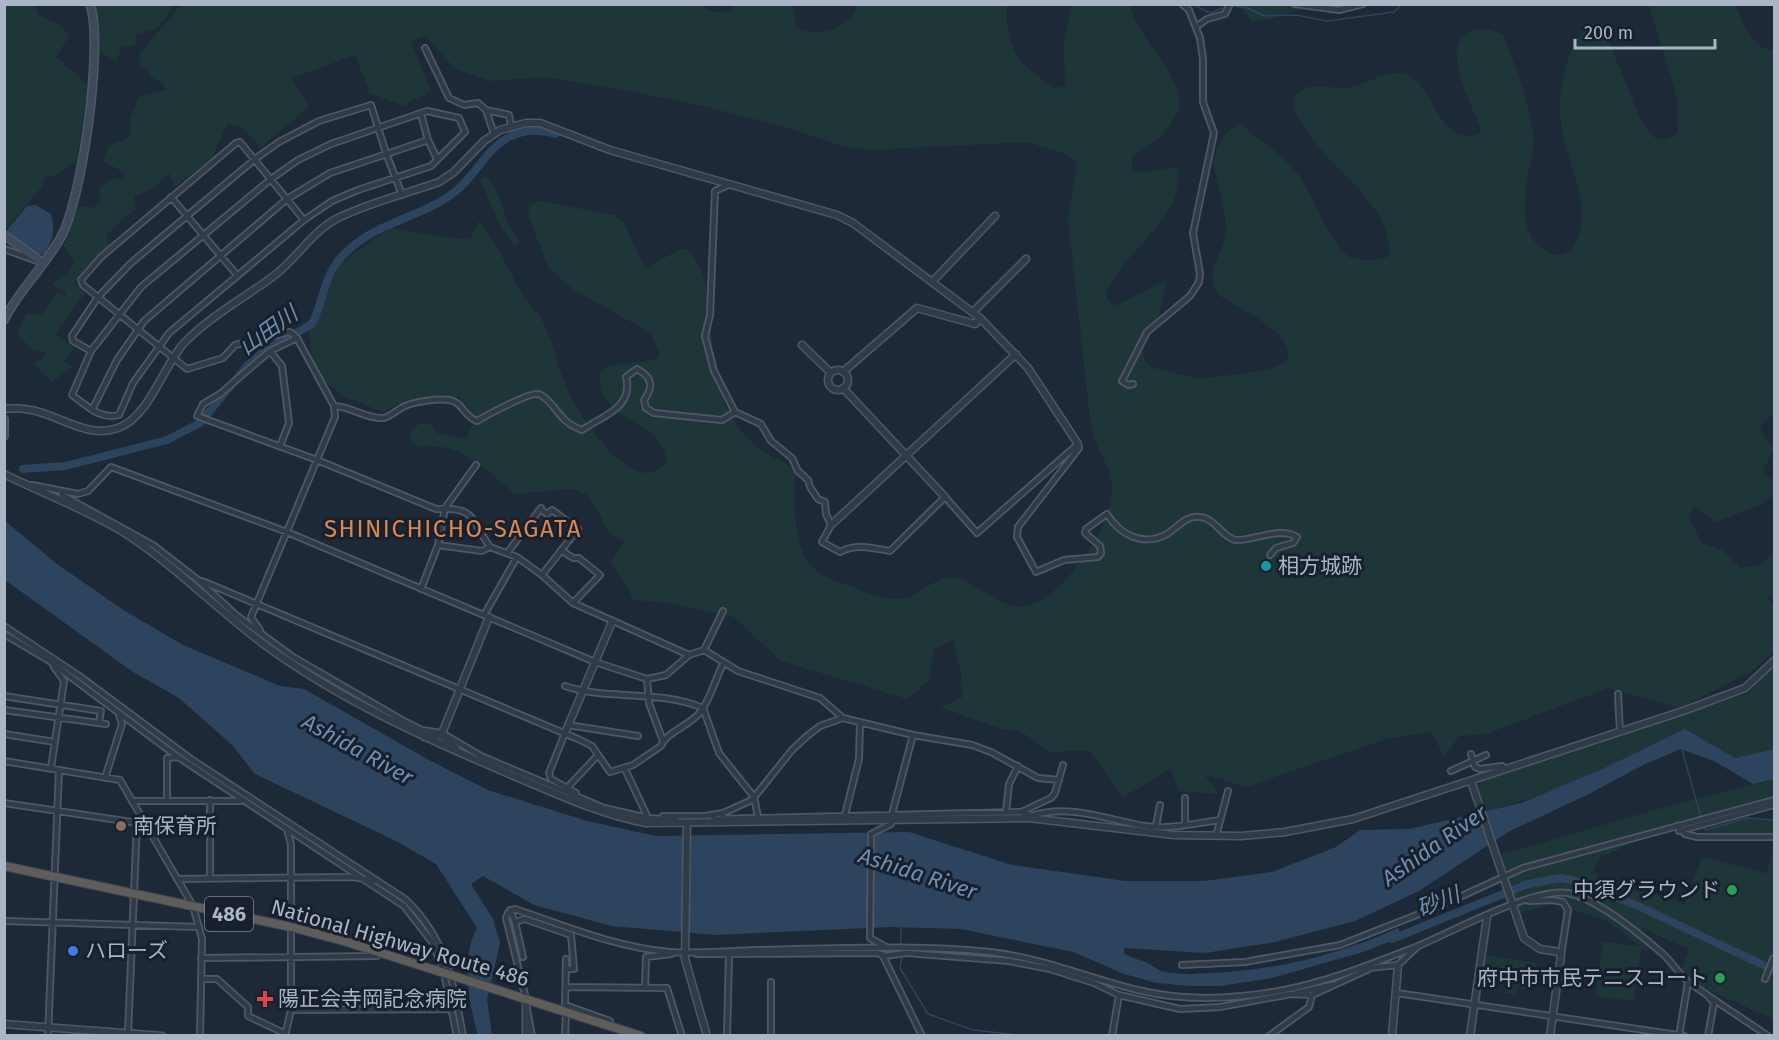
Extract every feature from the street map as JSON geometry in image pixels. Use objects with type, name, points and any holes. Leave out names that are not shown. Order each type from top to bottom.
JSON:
[{"type":"highway","name":"National Highway Route 486","points":[[4,866],[291,927],[379,952],[525,1003],[566,1012],[641,1035]]},
{"type":"main road","points":[[4,320],[60,238],[72,213],[93,78],[95,42],[90,4]]},
{"type":"main road","points":[[6,238],[43,263]]},
{"type":"main road","points":[[4,419],[4,436]]},
{"type":"street","points":[[1133,384],[1124,383],[1123,375],[1148,332],[1190,296],[1199,282],[1200,274],[1193,233],[1214,133],[1203,102],[1203,59],[1196,27],[1189,10],[1182,4]]},
{"type":"street","points":[[1196,27],[1202,25],[1207,19],[1225,14],[1230,4]]},
{"type":"street","points":[[1295,4],[1339,10],[1363,4]]},
{"type":"street","points":[[426,48],[449,98],[464,105],[478,103],[486,110],[509,115],[511,126]]},
{"type":"street","points":[[91,351],[73,341],[72,336],[98,297],[130,263],[255,159],[279,142],[319,122],[371,105],[402,195]]},
{"type":"street","points":[[486,110],[494,134]]},
{"type":"street","points":[[427,111],[459,118],[465,132],[431,166],[332,201],[304,220],[190,313],[157,347],[133,383],[119,414],[110,417],[92,410],[72,395],[91,351],[141,287],[271,179],[314,152],[379,128],[427,111]]},
{"type":"street","points":[[421,114],[428,140],[437,159]]},
{"type":"street","points":[[4,409],[32,408],[87,430],[116,429],[137,416],[172,359],[198,330],[277,273],[333,221],[439,182],[494,134],[511,126],[540,123],[609,150],[837,215],[853,223],[974,312],[1016,354],[1078,444],[1078,448],[1018,527],[1017,537],[1036,572],[1064,560],[1098,557],[1101,553],[1100,546],[1085,533],[1086,529],[1107,514],[1122,532],[1140,539],[1164,535],[1189,518],[1197,516],[1204,517],[1235,540],[1271,534],[1288,534],[1297,537],[1293,543],[1276,548],[1270,555]]},
{"type":"street","points":[[92,410],[117,360],[161,305],[287,199],[330,173],[428,140]]},
{"type":"street","points":[[259,632],[260,630],[251,617],[335,417],[334,406],[297,338],[290,332],[235,345],[224,358],[194,369],[187,369],[157,347],[81,280],[101,257],[236,143],[240,142],[304,220]]},
{"type":"street","points":[[716,180],[710,315],[705,336],[714,371],[735,411],[761,424],[771,441],[792,458],[798,471],[808,480],[819,499],[825,502],[826,514],[831,525]]},
{"type":"street","points":[[715,191],[729,184]]},
{"type":"street","points":[[171,196],[237,275]]},
{"type":"street","points":[[932,282],[995,216]]},
{"type":"street","points":[[4,249],[43,263]]},
{"type":"street","points":[[974,312],[1026,259]]},
{"type":"street","points":[[802,345],[831,373],[843,372],[917,308],[975,324],[980,318]]},
{"type":"street","points":[[297,338],[270,351],[220,394],[203,404],[197,416],[317,460],[436,509],[456,508],[476,519],[490,547]]},
{"type":"street","points":[[270,351],[282,366],[290,423],[280,446]]},
{"type":"street","points":[[945,497],[890,551],[865,546],[847,548],[840,552],[822,542],[831,525],[1016,354]]},
{"type":"street","points":[[334,406],[349,407],[364,414],[382,418],[406,406],[446,399],[456,402],[469,418],[477,421],[512,405],[525,396],[538,394],[548,400],[569,425],[582,430],[618,410],[629,387],[626,377],[637,369],[645,373],[651,382],[651,390],[644,400],[646,408],[654,412],[722,420],[735,411]]},
{"type":"street","points":[[831,373],[828,378],[829,385],[834,389],[843,387],[847,380],[843,372]]},
{"type":"street","points":[[843,387],[977,533],[1078,444]]},
{"type":"street","points":[[421,589],[438,545],[445,508],[476,465]]},
{"type":"street","points":[[30,487],[78,495],[88,491],[107,468],[111,467],[286,532],[596,662],[647,679],[666,675],[689,655],[704,650],[723,611]]},
{"type":"street","points":[[4,474],[122,532],[160,557],[239,625],[293,664],[375,713],[424,737],[594,810],[646,823],[1021,812],[1051,798],[1063,765]]},
{"type":"street","points":[[62,491],[63,495],[153,545],[259,632],[293,657],[355,695],[422,730],[442,735],[481,756],[604,808],[687,823],[723,816],[744,806],[754,797],[807,736],[820,726],[843,718]]},
{"type":"street","points":[[508,552],[541,509],[547,514],[552,510],[578,529],[543,575]]},
{"type":"street","points":[[438,545],[482,551],[490,547],[508,552],[543,575],[573,603],[612,622],[667,643],[689,655]]},
{"type":"street","points":[[561,550],[573,558],[579,558],[600,575],[573,603]]},
{"type":"street","points":[[442,735],[486,616],[517,557]]},
{"type":"street","points":[[198,580],[565,733],[592,746],[610,772],[625,769],[661,746],[663,741],[683,728],[703,708],[724,662]]},
{"type":"street","points":[[583,799],[551,779],[549,772],[612,622]]},
{"type":"street","points":[[4,626],[40,648],[191,759],[405,899],[429,925],[445,956],[457,1035]]},
{"type":"street","points":[[4,634],[48,660],[178,757],[404,906],[421,924],[432,942],[442,967]]},
{"type":"street","points":[[40,648],[63,681],[51,768]]},
{"type":"street","points":[[704,650],[738,671],[820,698],[843,718],[914,735],[972,745],[1038,778],[1059,780]]},
{"type":"street","points":[[1021,812],[1030,817],[1137,832],[1216,836],[1270,834],[1316,827],[1353,819],[1472,782],[1745,688],[1774,661]]},
{"type":"street","points":[[647,679],[652,717],[663,741]]},
{"type":"street","points":[[565,686],[582,692],[648,694],[688,702],[703,708],[719,753],[754,797],[758,817]]},
{"type":"street","points":[[1618,694],[1620,732]]},
{"type":"street","points":[[4,696],[101,711],[99,723]]},
{"type":"street","points":[[4,710],[106,724]]},
{"type":"street","points":[[105,778],[122,724],[118,712]]},
{"type":"street","points":[[845,815],[859,759],[860,722]]},
{"type":"street","points":[[568,725],[638,736]]},
{"type":"street","points":[[4,734],[55,742]]},
{"type":"street","points":[[424,737],[427,734],[442,735],[458,752]]},
{"type":"street","points":[[889,948],[870,938],[872,834],[893,817],[914,735]]},
{"type":"street","points":[[1471,754],[1475,767],[1480,769],[1502,766],[1506,769]]},
{"type":"street","points":[[567,788],[598,755]]},
{"type":"street","points":[[1451,771],[1486,755]]},
{"type":"street","points":[[167,801],[167,758],[178,757]]},
{"type":"street","points":[[4,761],[120,780],[193,906],[200,927],[200,1035]]},
{"type":"street","points":[[1006,812],[1010,784],[1018,766]]},
{"type":"street","points":[[625,769],[648,817]]},
{"type":"street","points":[[48,1035],[60,770]]},
{"type":"street","points":[[1472,782],[1524,938],[1532,945],[1559,952],[1561,955]]},
{"type":"street","points":[[1216,836],[1228,791]]},
{"type":"street","points":[[1185,798],[1185,825]]},
{"type":"street","points":[[210,800],[210,878]]},
{"type":"street","points":[[1182,965],[1245,962],[1340,945],[1442,905],[1502,875],[1774,800]]},
{"type":"street","points":[[132,801],[244,801]]},
{"type":"street","points":[[4,803],[145,824]]},
{"type":"street","points":[[1156,826],[1160,805]]},
{"type":"street","points":[[1678,828],[1774,805]]},
{"type":"street","points":[[648,817],[872,814],[893,817],[1030,817],[1085,812],[1148,827],[1220,820]]},
{"type":"street","points":[[128,1033],[136,822]]},
{"type":"street","points":[[687,823],[682,952],[707,1035]]},
{"type":"street","points":[[1678,828],[1697,837],[1774,837]]},
{"type":"street","points":[[201,979],[217,980],[248,1007],[248,1016],[285,1035],[291,1010],[291,845],[287,829]]},
{"type":"street","points":[[177,879],[364,879],[380,882]]},
{"type":"street","points":[[645,987],[646,957],[682,952],[899,948],[962,950],[1034,959],[1139,991],[1183,997],[1228,998],[1285,990],[1368,967],[1487,917],[1511,902],[1553,892],[1575,895],[1602,909],[1665,956],[1688,982],[1768,1035]]},
{"type":"street","points":[[1511,902],[1552,900],[1563,902],[1568,910],[1550,1035]]},
{"type":"street","points":[[510,910],[514,909],[579,933],[616,943],[682,952],[729,955],[878,953],[884,956],[907,953],[1009,961],[1050,969],[1094,983],[1119,995],[1180,1009],[1220,1007],[1291,994],[1353,979]]},
{"type":"street","points":[[510,910],[515,921],[523,957]]},
{"type":"street","points":[[510,910],[506,918],[532,1035]]},
{"type":"street","points":[[1470,1035],[1487,917]]},
{"type":"street","points":[[515,921],[525,919],[571,935],[574,969],[566,969]]},
{"type":"street","points":[[4,921],[200,927]]},
{"type":"street","points":[[1291,994],[1312,995],[1353,979],[1368,967],[1398,965],[1418,946]]},
{"type":"street","points":[[873,948],[884,956],[922,1035]]},
{"type":"street","points":[[884,956],[899,948]]},
{"type":"street","points":[[201,958],[377,956],[379,952]]},
{"type":"street","points":[[728,1035],[729,955]]},
{"type":"street","points":[[566,959],[565,1005],[610,1021],[609,1026]]},
{"type":"street","points":[[1765,980],[1773,959]]},
{"type":"street","points":[[1392,1035],[1398,965]]},
{"type":"street","points":[[447,977],[463,1035]]},
{"type":"street","points":[[771,982],[771,1035]]},
{"type":"street","points":[[1679,1035],[1688,982]]},
{"type":"street","points":[[566,987],[667,988],[682,1035]]},
{"type":"street","points":[[1397,993],[1684,1035]]},
{"type":"street","points":[[1708,1035],[1714,1003],[1709,994]]},
{"type":"street","points":[[1112,1035],[1119,995]]},
{"type":"street","points":[[1269,1035],[1309,1007],[1312,995]]},
{"type":"street","points":[[525,1003],[526,1035]]},
{"type":"street","points":[[291,1010],[452,1009]]},
{"type":"street","points":[[566,1012],[566,1035]]},
{"type":"street","points":[[4,1024],[162,1035]]},
{"type":"street","points":[[1629,1035],[1630,1028]]},
{"type":"green space","points":[[699,4],[710,11],[720,13],[729,12],[735,5],[792,4],[797,28],[815,32],[841,25],[854,13],[857,5],[1007,5],[1008,33],[1017,54],[1033,72],[1056,88],[1065,86],[1064,42],[1072,5],[1130,5],[1141,31],[1173,80],[1180,108],[1165,133],[1132,156],[1132,170],[1137,173],[1176,167],[1178,183],[1175,197],[1168,211],[1118,272],[1106,297],[1115,306],[1166,280],[1160,313],[1145,338],[1143,351],[1146,363],[1153,368],[1199,379],[1268,370],[1286,362],[1287,352],[1284,342],[1276,333],[1254,316],[1223,298],[1213,284],[1213,270],[1224,242],[1226,227],[1213,163],[1216,151],[1230,130],[1240,124],[1292,167],[1305,185],[1329,232],[1349,257],[1369,260],[1384,258],[1389,256],[1389,244],[1386,232],[1374,208],[1313,139],[1296,112],[1295,100],[1300,91],[1305,88],[1322,86],[1346,88],[1388,74],[1408,75],[1418,83],[1443,121],[1453,131],[1465,136],[1480,133],[1481,129],[1457,64],[1457,52],[1460,41],[1467,33],[1481,29],[1494,31],[1503,35],[1522,86],[1532,129],[1534,145],[1525,203],[1528,231],[1535,242],[1545,250],[1555,255],[1564,254],[1570,250],[1578,238],[1582,216],[1579,195],[1561,126],[1560,111],[1560,93],[1566,66],[1579,36],[1589,27],[1596,24],[1602,25],[1641,121],[1655,138],[1666,140],[1678,133],[1678,101],[1649,5],[1735,5],[1753,40],[1766,49],[1774,50],[1774,419],[1771,415],[1759,427],[1774,449],[1763,470],[1774,483],[1774,494],[1761,505],[1715,522],[1694,506],[1688,516],[1702,543],[1724,551],[1740,568],[1758,565],[1774,553],[1774,596],[1766,598],[1774,605],[1774,650],[1754,670],[1680,708],[1609,688],[1486,734],[1459,736],[1444,757],[1432,732],[1389,738],[1246,787],[1204,774],[1219,794],[1178,791],[1171,769],[1123,797],[1089,750],[1051,752],[1020,731],[1001,729],[940,707],[962,698],[961,673],[953,640],[934,649],[928,681],[907,699],[781,661],[734,617],[668,603],[634,600],[611,561],[625,542],[610,533],[588,495],[572,489],[515,494],[483,467],[460,452],[434,446],[420,447],[410,440],[411,430],[421,423],[431,425],[436,433],[466,439],[475,416],[459,397],[398,404],[383,412],[345,397],[315,375],[308,330],[340,263],[391,228],[470,239],[479,221],[497,247],[523,296],[543,322],[568,391],[584,419],[610,452],[625,464],[640,472],[654,472],[667,462],[662,447],[654,436],[618,412],[608,402],[601,389],[600,371],[608,366],[656,360],[660,354],[651,333],[574,290],[549,269],[528,215],[530,205],[539,201],[615,215],[624,223],[645,269],[680,249],[689,250],[698,263],[708,302],[715,367],[725,402],[733,419],[744,434],[763,451],[795,469],[797,529],[805,557],[814,568],[830,579],[884,597],[896,599],[909,597],[936,581],[954,578],[972,584],[997,600],[1015,606],[1025,606],[1039,601],[1054,591],[1083,558],[1105,520],[1111,503],[1112,488],[1110,473],[1096,444],[1091,424],[1068,218],[1077,162],[1061,152],[1026,142],[868,150],[843,146],[789,128],[644,94],[544,77],[490,81],[455,69],[426,36],[411,41],[431,91],[403,106],[370,93],[355,55],[292,78],[309,107],[260,148],[244,128],[227,124],[212,158],[175,187],[169,173],[152,189],[134,197],[136,208],[106,235],[109,246],[74,282],[85,293],[55,334],[74,348],[63,361],[72,367],[52,382],[32,362],[43,359],[47,352],[33,350],[17,334],[26,314],[42,314],[57,292],[65,296],[66,293],[52,283],[68,273],[74,262],[64,246],[79,206],[92,208],[100,203],[99,189],[110,179],[122,179],[125,173],[103,161],[108,147],[130,136],[130,119],[139,96],[167,90],[162,83],[149,76],[148,67],[141,67],[139,54],[181,5]]},
{"type":"green space","points":[[5,5],[35,5],[38,15],[58,24],[69,36],[56,57],[88,85],[77,161],[54,176],[44,177],[43,185],[5,230]]},
{"type":"green space","points":[[93,5],[173,5],[160,25],[150,31],[137,33],[136,45],[122,47],[116,61],[100,52],[97,17]]},
{"type":"green space","points":[[1239,5],[1314,5],[1267,20],[1252,21]]},
{"type":"green space","points":[[486,176],[497,193],[508,223],[518,240],[519,243],[515,246],[501,228],[480,179]]},
{"type":"green space","points":[[1774,666],[1774,749],[1735,758],[1685,729],[1563,786],[1486,811],[1477,786],[1479,782],[1749,693],[1764,672]]},
{"type":"green space","points":[[1774,779],[1774,797],[1505,870],[1500,855],[1658,809]]},
{"type":"green space","points":[[1745,819],[1774,821],[1774,835],[1725,838],[1706,835],[1706,830]]},
{"type":"green space","points":[[1644,838],[1601,857],[1592,873],[1644,893],[1670,896],[1684,906],[1701,859],[1706,858],[1770,874],[1767,871],[1774,845],[1774,1019],[1699,986],[1682,969],[1689,949],[1642,928],[1648,951],[1642,947],[1633,1001],[1595,996],[1603,942],[1640,946],[1606,920],[1553,904],[1518,914],[1507,876]]},
{"type":"green space","points":[[1487,955],[1537,963],[1535,973],[1531,973],[1528,989],[1517,987],[1516,994],[1505,993],[1506,971],[1484,967]]},
{"type":"water","points":[[36,205],[51,214],[53,225],[50,243],[44,254],[38,255],[11,236],[7,230],[27,206]]},
{"type":"water","name":"Ashida River","points":[[4,520],[57,564],[122,609],[183,645],[280,686],[304,689],[429,760],[488,790],[587,821],[656,836],[909,832],[1012,865],[1125,881],[1204,881],[1272,872],[1336,847],[1360,830],[1409,829],[1521,803],[1602,769],[1685,729],[1735,758],[1774,749],[1774,779],[1753,784],[1714,761],[1681,749],[1645,764],[1589,794],[1508,832],[1419,891],[1355,921],[1275,942],[1205,953],[1124,948],[1124,953],[1127,955],[1161,971],[1200,974],[1283,965],[1307,960],[1376,938],[1398,928],[1402,937],[1363,952],[1272,978],[1221,986],[1157,983],[1124,974],[1073,952],[961,929],[890,927],[715,935],[612,926],[534,905],[483,876],[471,884],[493,919],[500,943],[487,1000],[492,1035],[478,1035],[469,995],[467,967],[472,940],[477,928],[436,864],[394,840],[255,774],[232,745],[179,698],[133,672],[5,580]]},
{"type":"waterway","points":[[1192,4],[1210,13],[1226,7]]},
{"type":"waterway","points":[[1230,5],[1247,8],[1265,16],[1296,15],[1327,21],[1394,12],[1402,4]]},
{"type":"waterway","name":"山田川","points":[[23,469],[66,466],[167,440],[200,423],[247,366],[264,351],[312,324],[333,268],[351,248],[378,230],[438,203],[452,194],[494,148],[511,136],[533,131],[556,134]]},
{"type":"waterway","points":[[1682,750],[1701,817]]},
{"type":"waterway","points":[[1703,825],[1705,830],[1747,818],[1774,820]]},
{"type":"waterway","name":"砂川","points":[[1392,939],[1528,884],[1561,878],[1580,882],[1638,906],[1774,970]]},
{"type":"waterway","points":[[901,927],[901,946]]},
{"type":"waterway","points":[[902,956],[900,968],[928,1014],[973,1030],[1026,1036]]},
{"type":"place","name":"相方城跡","points":[[1266,566]]},
{"type":"place","name":"南保育所","points":[[121,826]]},
{"type":"place","name":"中須グラウンド","points":[[1732,890]]},
{"type":"place","name":"ハローズ","points":[[73,951]]},
{"type":"place","name":"府中市市民テニスコート","points":[[1720,978]]},
{"type":"place","name":"陽正会寺岡記念病院","points":[[265,999]]},
{"type":"district","name":"SHINICHICHO-SAGATA","points":[[453,529]]}]
